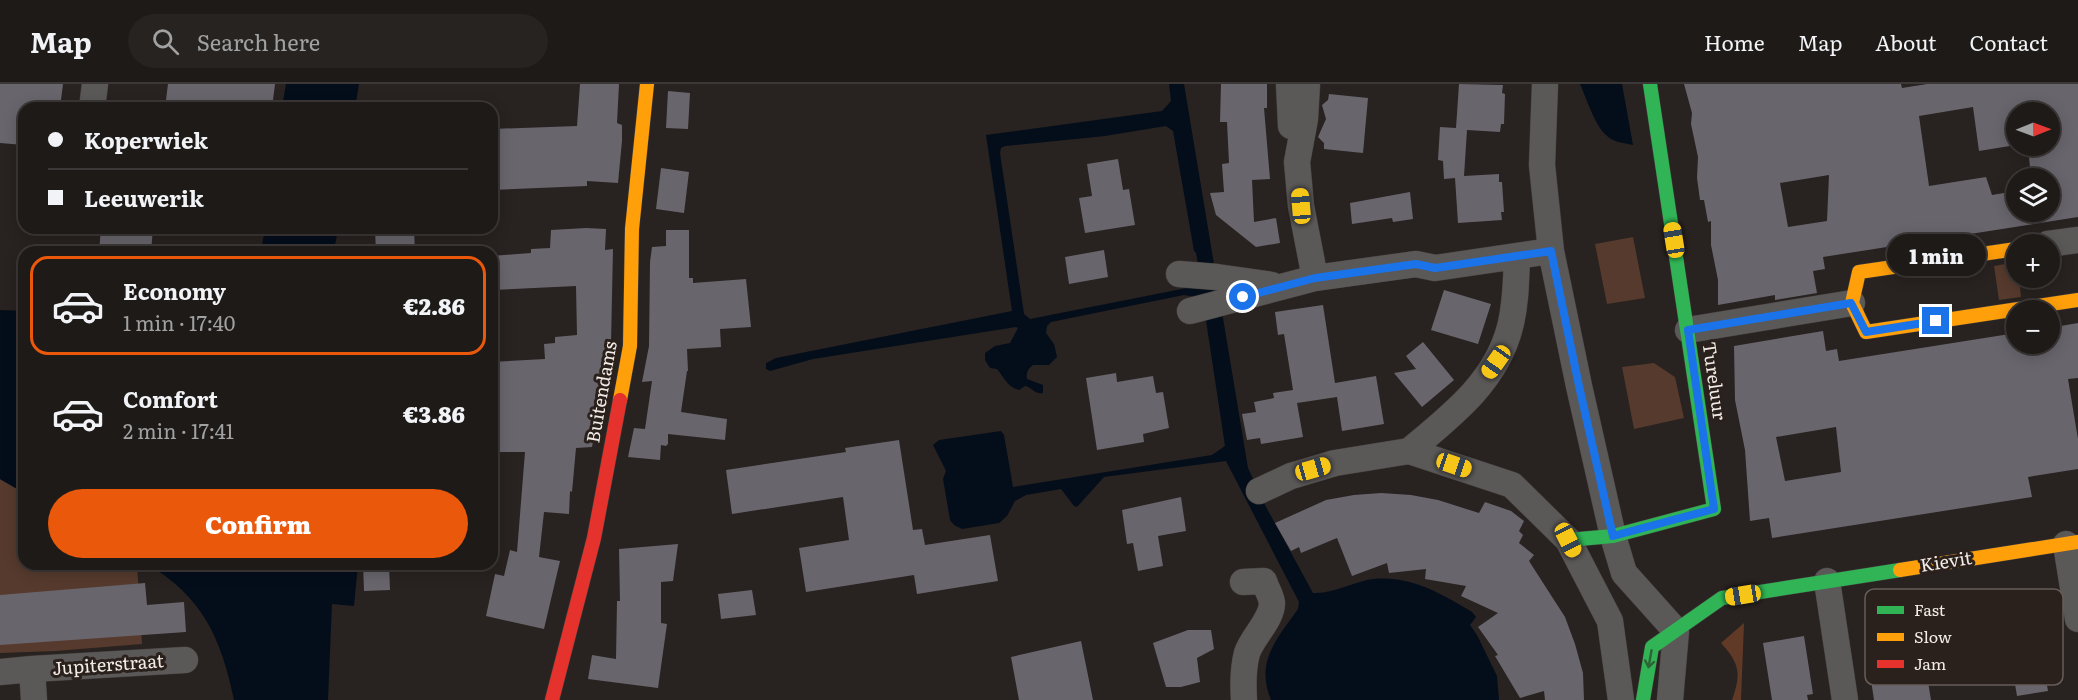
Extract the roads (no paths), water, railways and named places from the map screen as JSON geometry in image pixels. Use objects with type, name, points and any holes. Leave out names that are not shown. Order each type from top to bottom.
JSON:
[{"type":"street","points":[[93,102],[95,84]]},
{"type":"street","name":"Buitendams","points":[[552,700],[594,538],[630,346],[632,229],[647,84]]},
{"type":"street","points":[[1289,84],[1289,117],[1297,162],[1301,206],[1315,278]]},
{"type":"street","points":[[1297,162],[1305,118],[1307,84]]},
{"type":"street","points":[[1545,84],[1542,165],[1551,251],[1613,536],[1624,573],[1676,631],[1670,700]]},
{"type":"street","name":"Tureluur","points":[[1613,536],[1714,509],[1650,84]]},
{"type":"street","points":[[2060,242],[2078,240]]},
{"type":"street","points":[[2006,250],[1859,272],[1851,303],[1866,332],[2078,300]]},
{"type":"street","points":[[1204,307],[1315,278],[1416,264],[1435,268],[1551,251]]},
{"type":"street","points":[[1409,451],[1456,412],[1477,389],[1496,362],[1510,327],[1516,292],[1517,257]]},
{"type":"street","points":[[1199,275],[1284,287]]},
{"type":"street","points":[[1688,330],[1851,303]]},
{"type":"street","points":[[1259,491],[1290,476],[1335,463],[1409,451],[1512,485],[1568,540],[1610,621],[1622,700]]},
{"type":"street","points":[[1568,540],[1613,536]]},
{"type":"street","name":"Kievit","points":[[1642,700],[1652,647],[1722,598],[2072,543],[2078,618]]},
{"type":"street","points":[[1243,582],[1264,581],[1272,604],[1247,654],[1243,684],[1244,700]]},
{"type":"street","points":[[1827,581],[1845,700]]},
{"type":"street","name":"Jupiterstraat","points":[[0,672],[185,660]]},
{"type":"street","name":"Jupiterstraat","points":[[32,669],[34,700]]},
{"type":"water","points":[[286,84],[359,84],[356,102],[283,102]]},
{"type":"water","points":[[1169,84],[1184,84],[1248,468],[1265,505],[1313,593],[1367,580],[1396,579],[1422,586],[1460,605],[1476,617],[1470,625],[1497,676],[1499,700],[1271,700],[1267,686],[1267,662],[1276,641],[1298,609],[1299,602],[1226,461],[1104,477],[1077,507],[1061,489],[1026,495],[1015,501],[1007,516],[999,523],[962,529],[950,520],[943,479],[946,471],[933,445],[939,440],[1001,431],[1004,435],[1013,487],[1212,455],[1225,446],[1205,314],[1196,297],[1184,295],[1051,322],[1047,326],[1046,333],[1054,344],[1057,357],[1049,365],[1033,365],[1027,374],[1027,379],[1043,385],[1043,393],[1038,393],[1025,386],[1019,390],[1015,389],[997,369],[990,368],[985,360],[985,353],[995,346],[1010,343],[1018,328],[1016,327],[813,359],[770,371],[766,369],[766,363],[776,358],[1012,311],[986,135],[1162,111],[1171,101]],"holes":[[[1166,126],[1173,131],[1202,285],[1030,319],[1024,314],[1001,148],[1105,136]]]},
{"type":"water","points":[[1580,84],[1622,84],[1633,145],[1611,139],[1602,131]]},
{"type":"water","points":[[264,234],[337,234],[335,246],[262,246]]},
{"type":"water","points":[[0,310],[18,311],[18,490],[0,479]]},
{"type":"water","points":[[156,570],[357,570],[354,606],[332,604],[328,700],[234,700],[223,657],[207,621],[196,605]]}]
